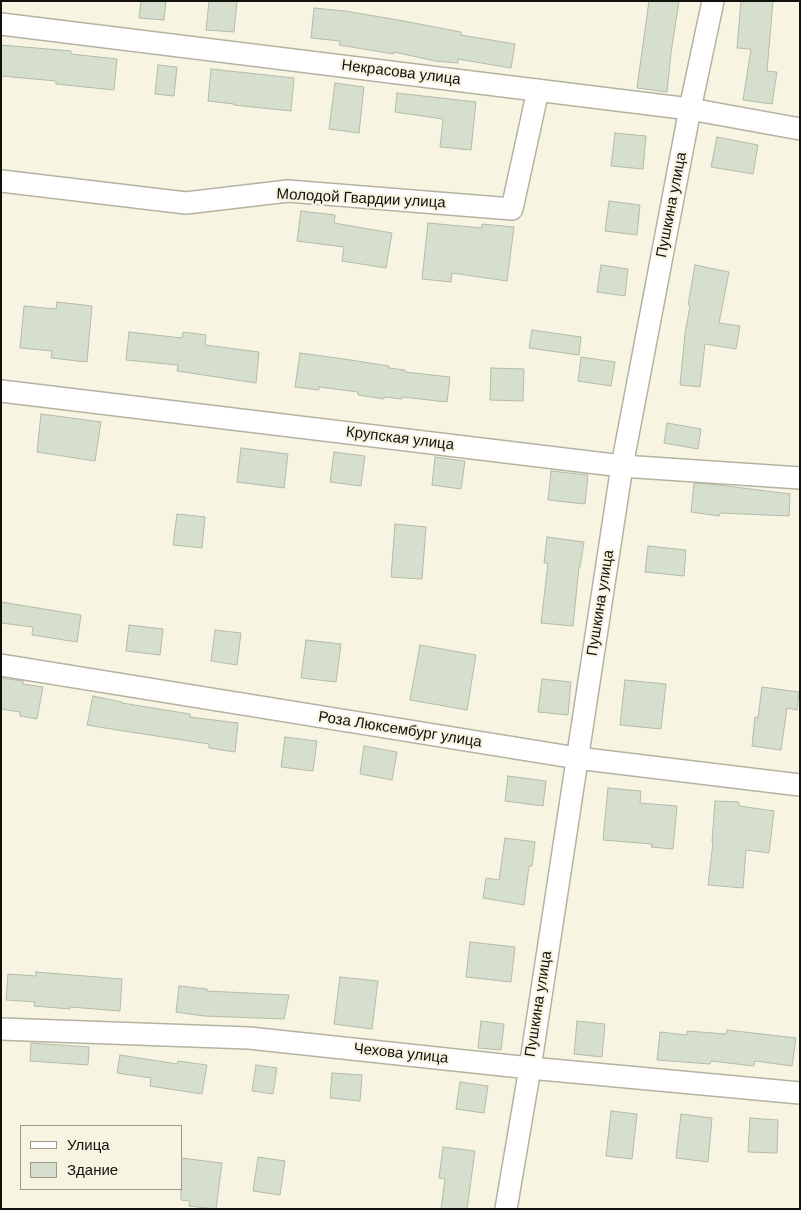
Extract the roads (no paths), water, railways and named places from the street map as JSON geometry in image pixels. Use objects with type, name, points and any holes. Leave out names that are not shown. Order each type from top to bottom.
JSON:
[{"type":"street","name":"Пушкина улица","points":[[506,1209],[530,1068],[622,466],[690,109],[713,1]]},
{"type":"street","name":"Некрасова улица","points":[[1,24],[690,109],[800,129]]},
{"type":"street","name":"Молодой Гвардии улица","points":[[1,181],[186,203],[288,191],[512,209],[538,90]]},
{"type":"street","name":"Крупская улица","points":[[1,391],[622,466],[800,478]]},
{"type":"street","name":"Роза Люксембург улица","points":[[1,665],[577,758],[800,785]]},
{"type":"street","name":"Чехова улица","points":[[1,1028],[249,1038],[530,1068],[800,1093]]}]
